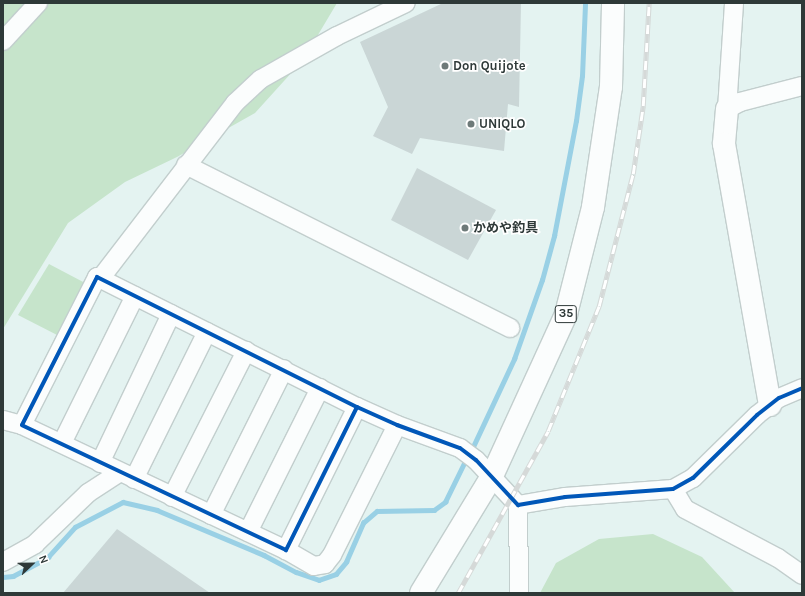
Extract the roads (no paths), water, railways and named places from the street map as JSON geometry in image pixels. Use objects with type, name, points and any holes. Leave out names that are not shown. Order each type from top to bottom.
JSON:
[{"type":"main road","name":"35","points":[[421,593],[492,476],[566,314],[593,207],[611,86],[612,3]]},
{"type":"main road","points":[[727,109],[724,144],[770,405]]},
{"type":"street","points":[[3,42],[38,3]]},
{"type":"street","points":[[100,279],[235,103],[261,79],[337,36],[406,3]]},
{"type":"street","points":[[727,109],[734,3]]},
{"type":"street","points":[[727,109],[740,102],[802,86]]},
{"type":"street","points":[[186,165],[510,328]]},
{"type":"street","points":[[22,425],[97,277],[246,350],[357,407],[397,425],[460,448],[476,460],[518,505],[519,593]]},
{"type":"street","points":[[62,443],[135,296]]},
{"type":"street","points":[[100,463],[172,314]]},
{"type":"street","points":[[3,562],[35,544],[88,493],[127,476],[207,332]]},
{"type":"street","points":[[172,497],[246,350]]},
{"type":"street","points":[[211,515],[284,369]]},
{"type":"street","points":[[248,532],[320,388]]},
{"type":"street","points":[[518,505],[564,497],[673,489],[692,478],[770,405],[802,388]]},
{"type":"street","points":[[286,550],[357,407]]},
{"type":"street","points":[[3,420],[22,425],[62,443],[127,476],[286,550],[314,566],[325,564],[332,555],[397,425]]},
{"type":"street","points":[[673,489],[685,509],[778,558],[802,575]]},
{"type":"waterway","points":[[471,451],[514,359],[542,280],[554,236],[576,121],[582,76],[585,3]]},
{"type":"waterway","points":[[3,577],[13,576],[48,557],[75,527],[123,502],[157,510],[264,555],[296,572],[319,580],[336,574],[346,562],[363,523],[377,511],[434,510],[445,502],[467,457]]},
{"type":"railway","points":[[458,593],[548,431],[599,306],[633,174],[643,106],[649,3]]},
{"type":"place","name":"Don Quijote","points":[[445,66]]},
{"type":"place","name":"UNIQLO","points":[[471,124]]},
{"type":"place","name":"かめや釣具","points":[[465,228]]}]
